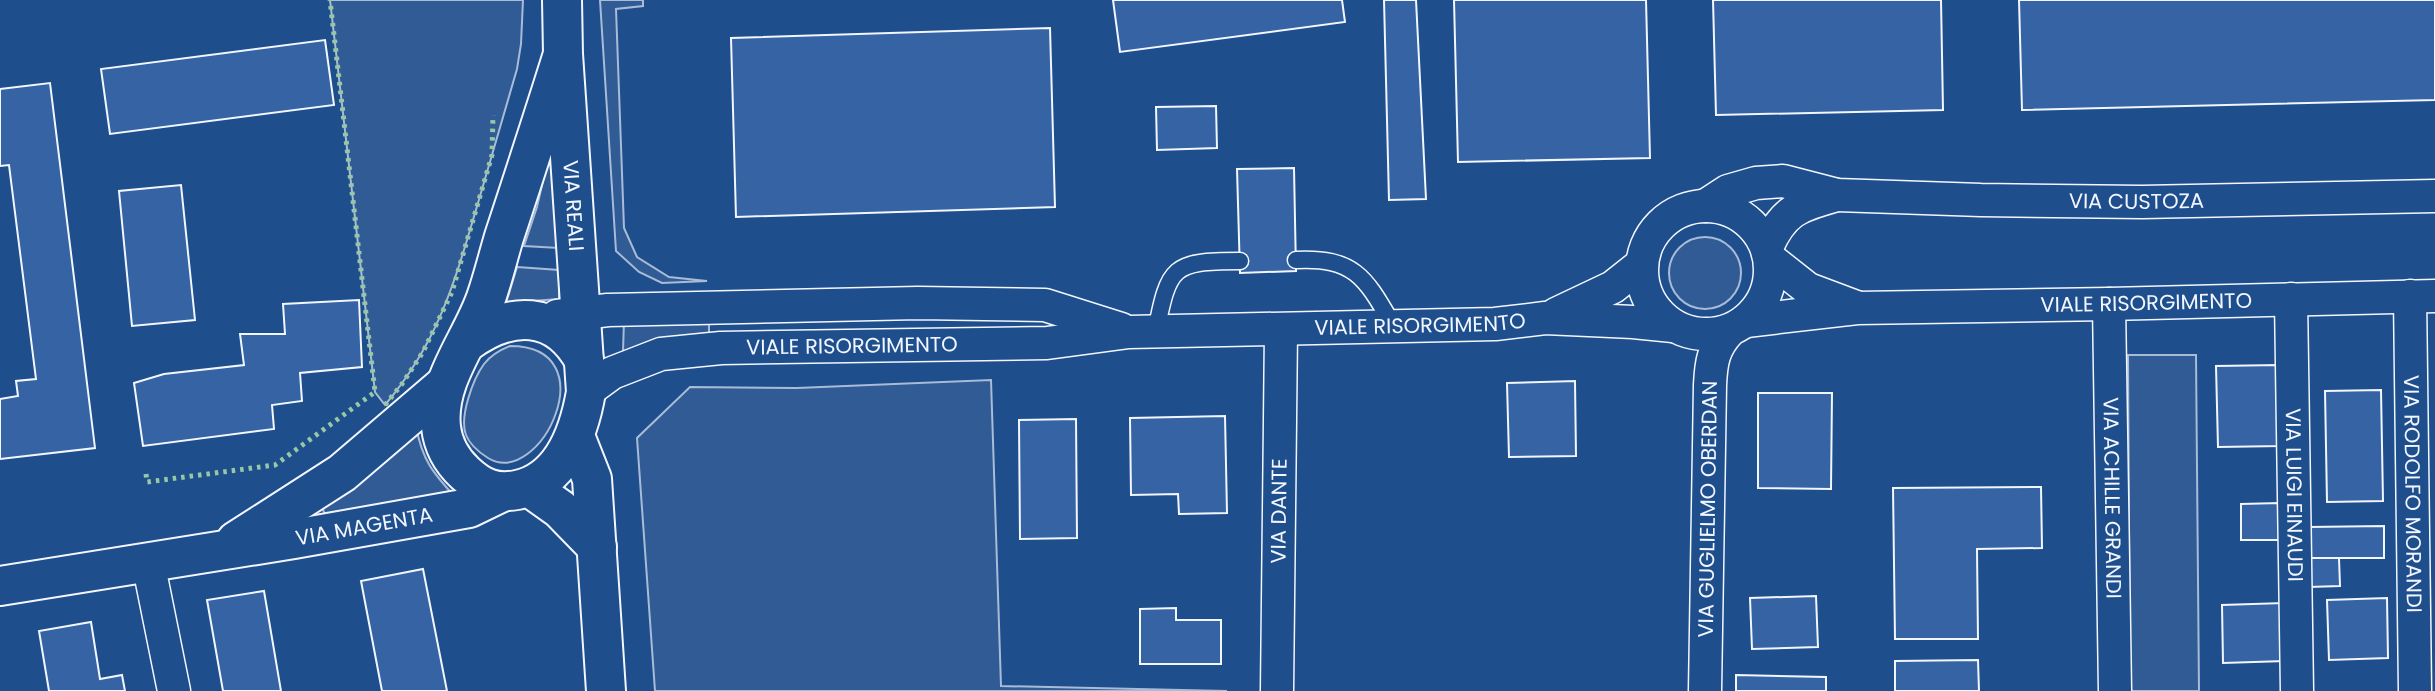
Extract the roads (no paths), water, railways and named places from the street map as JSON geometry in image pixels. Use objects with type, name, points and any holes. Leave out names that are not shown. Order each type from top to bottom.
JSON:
[{"type":"main road","name":"VIA REALI","points":[[562,0],[563,54],[590,301],[585,376]]},
{"type":"main road","name":"VIA REALI","points":[[467,342],[486,299],[563,54]]},
{"type":"main road","points":[[515,490],[548,475],[563,458],[575,436],[585,376],[576,344],[549,324],[530,319],[495,326],[467,342],[444,385],[440,407],[446,448],[456,464],[483,487],[515,490],[560,509],[597,547]]},
{"type":"main road","name":"VIA MAGENTA","points":[[225,548],[342,473],[444,385]]},
{"type":"main road","points":[[575,436],[592,479],[606,691]]},
{"type":"main road","name":"VIA MAGENTA","points":[[0,586],[469,508],[515,490]]},
{"type":"street","points":[[1705,206],[1728,191],[1756,183],[1783,181],[1837,195]]},
{"type":"street","name":"VIA CUSTOZA","points":[[1837,195],[2142,202],[2435,195]]},
{"type":"street","points":[[1768,253],[1776,226],[1789,214],[1807,204],[1837,195]]},
{"type":"street","points":[[1673,326],[1659,314],[1643,283],[1642,264],[1646,246],[1656,230],[1670,217],[1686,209],[1705,206],[1725,208],[1742,217],[1757,230],[1768,253],[1771,276],[1767,293],[1759,309],[1737,326]]},
{"type":"street","points":[[1768,253],[1808,289],[1857,308]]},
{"type":"street","points":[[1545,318],[1613,287],[1642,264]]},
{"type":"street","name":"VIALE RISORGIMENTO","points":[[1857,308],[2423,296]]},
{"type":"street","name":"VIA RODOLFO MORANDI","points":[[2415,691],[2423,296]]},
{"type":"street","name":"VIA LUIGI EINAUDI","points":[[2291,299],[2297,691]]},
{"type":"street","name":"VIALE RISORGIMENTO","points":[[530,319],[590,301],[1045,305],[1143,332]]},
{"type":"street","name":"VIA ACHILLE GRANDI","points":[[2109,304],[2115,691]]},
{"type":"street","points":[[1545,318],[1633,321],[1673,326],[1691,333],[1710,335],[1737,326],[1857,308]]},
{"type":"street","name":"VIALE RISORGIMENTO","points":[[585,376],[612,373],[661,354],[721,348],[1047,343],[1143,332],[1495,324],[1545,318]]},
{"type":"street","name":"VIA GUGLIELMO OBERDAN","points":[[1705,691],[1710,385],[1713,354],[1719,342],[1737,326]]},
{"type":"street","name":"VIA DANTE","points":[[1277,691],[1281,330]]},
{"type":"street","points":[[148,562],[174,691]]},
{"type":"lane","points":[[1296,260],[1333,261],[1364,279],[1394,327]]},
{"type":"lane","points":[[1143,332],[1173,275],[1184,267],[1205,261],[1240,261]]}]
